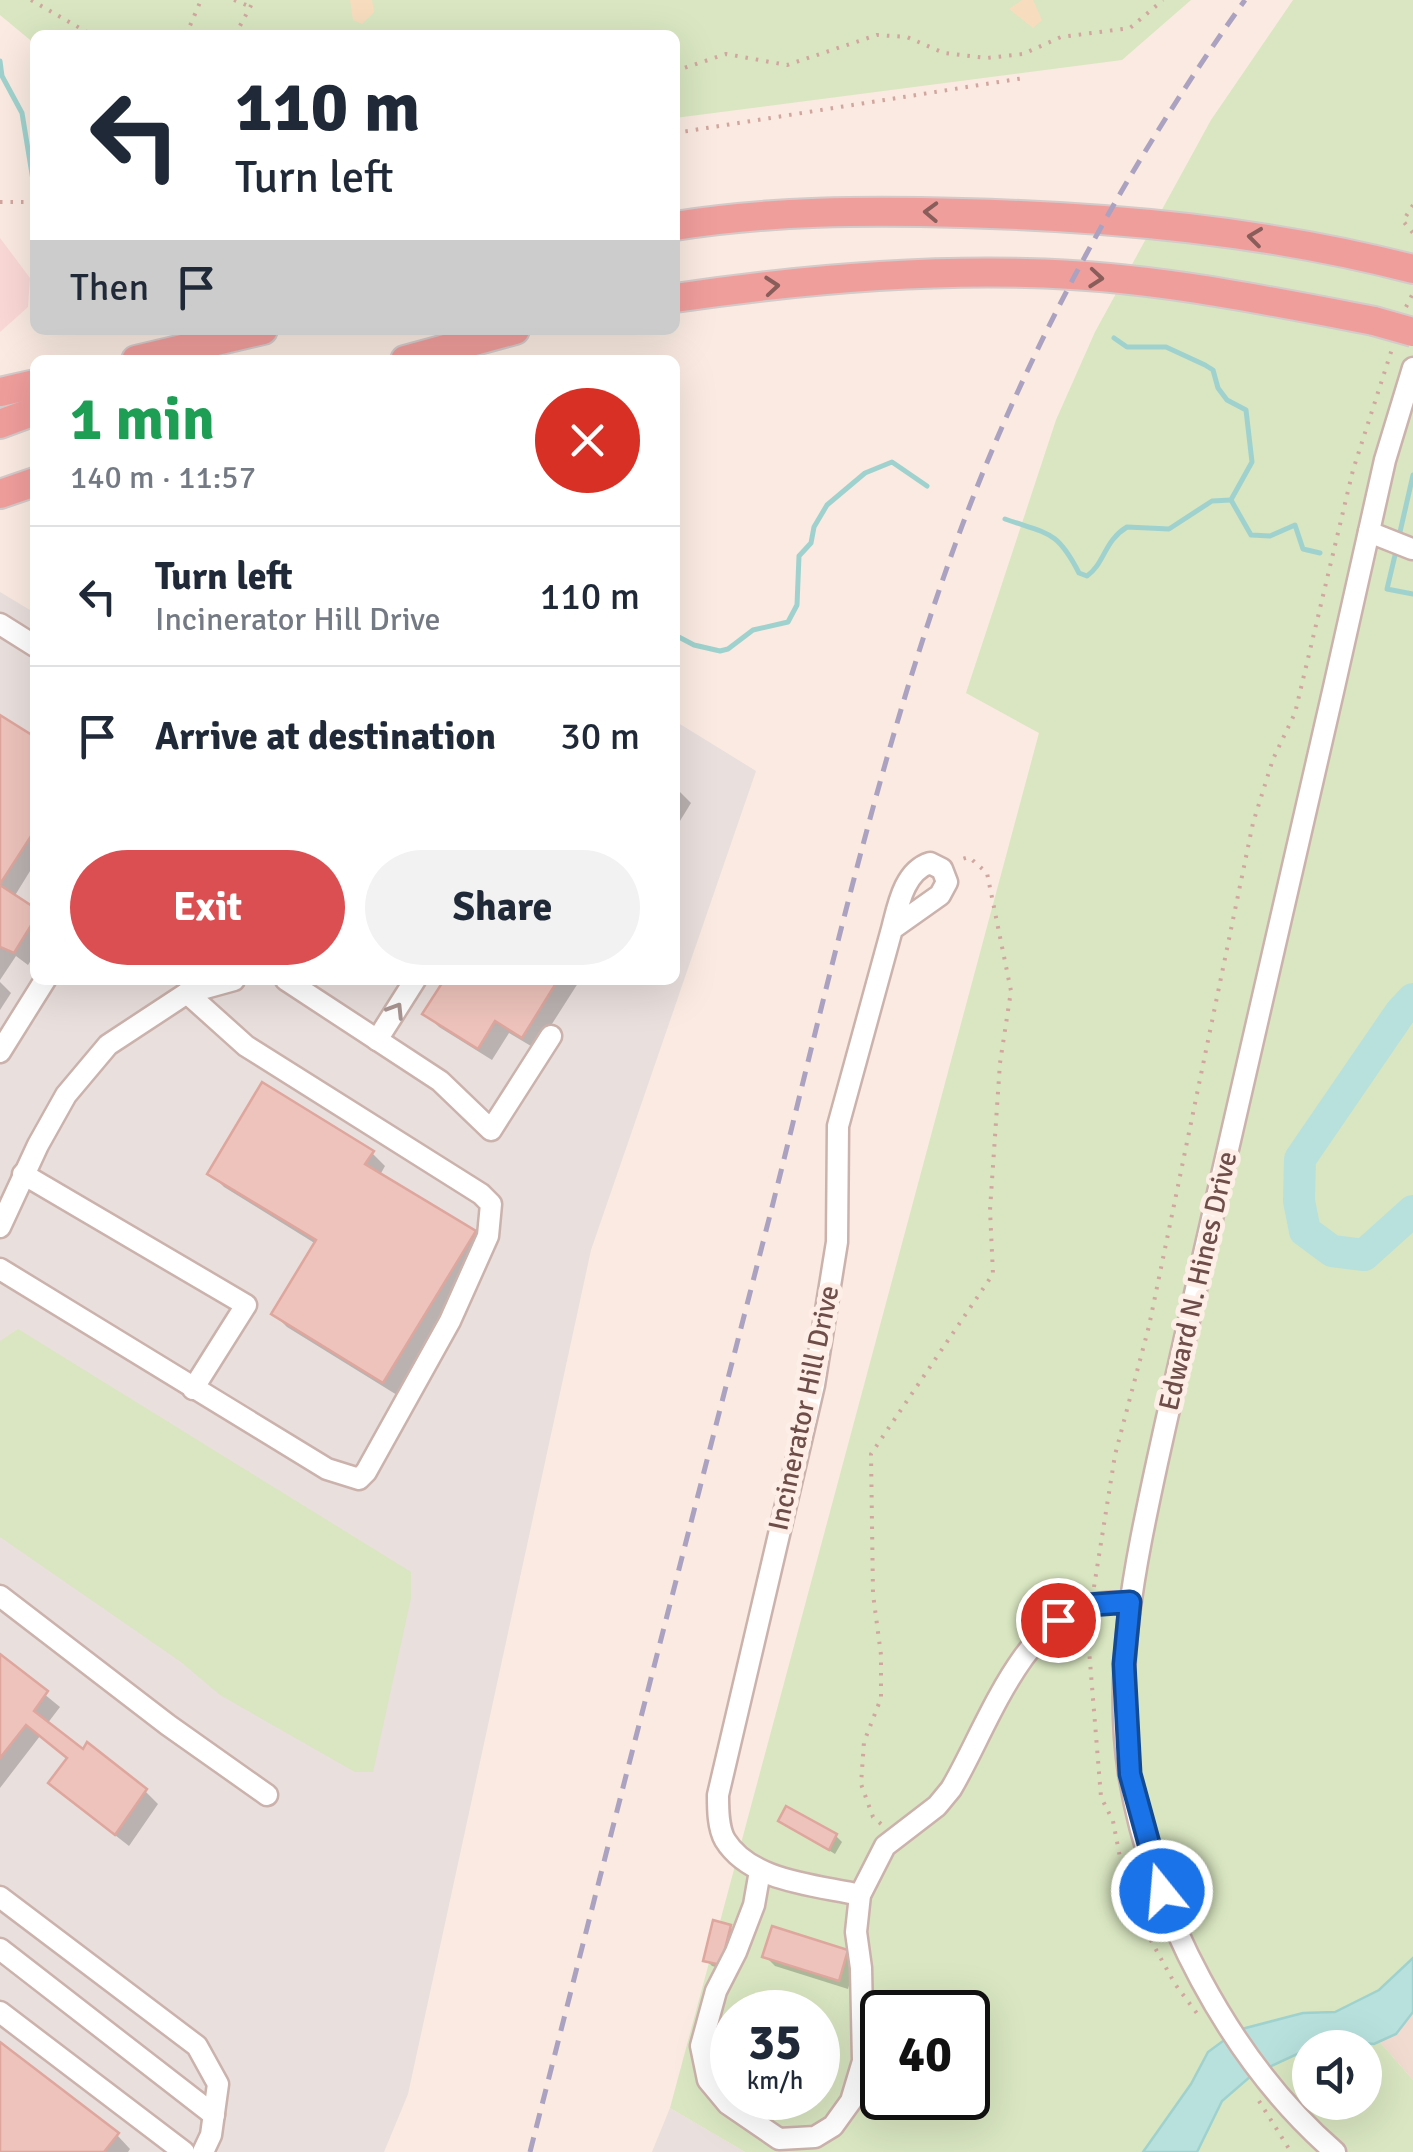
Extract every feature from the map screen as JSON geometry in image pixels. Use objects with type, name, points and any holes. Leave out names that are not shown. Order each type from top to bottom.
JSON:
[{"type":"highway","points":[[680,226],[871,210],[1057,216],[1280,240],[1405,267]]},
{"type":"highway","points":[[680,297],[833,280],[1026,272],[1238,294],[1413,332]]},
{"type":"highway","points":[[158,355],[244,335]]},
{"type":"highway","points":[[196,355],[251,335]]},
{"type":"highway","points":[[423,355],[497,335]]},
{"type":"highway","points":[[0,392],[30,385]]},
{"type":"highway","points":[[0,424],[30,413]]},
{"type":"highway","points":[[0,494],[30,484]]},
{"type":"street","name":"Edward N. Hines Drive","points":[[1335,2152],[1264,2090],[1172,1917],[1146,1840],[1130,1774],[1124,1664],[1130,1602],[1179,1364],[1369,532],[1413,368]]},
{"type":"street","points":[[1369,532],[1412,549]]},
{"type":"street","points":[[0,624],[30,643]]},
{"type":"street","name":"Incinerator Hill Drive","points":[[860,1896],[760,1870],[744,1860],[724,1838],[718,1794],[814,1384],[837,1242],[838,1126],[903,890],[919,866],[935,866]]},
{"type":"street","points":[[892,930],[940,895],[947,882],[942,869],[935,866]]},
{"type":"street","points":[[0,1052],[42,985]]},
{"type":"street","points":[[299,985],[440,1081],[492,1130],[551,1036]]},
{"type":"street","points":[[377,1040],[412,985]]},
{"type":"street","points":[[0,1227],[13,1184],[84,1070],[108,1045],[188,986],[246,1046],[492,1204],[488,1236],[450,1320],[360,1479],[327,1469],[0,1269]]},
{"type":"street","points":[[13,1184],[246,1306],[193,1390]]},
{"type":"street","points":[[0,1596],[168,1725],[267,1795]]},
{"type":"street","points":[[760,1870],[754,1906],[716,1991],[702,2046],[708,2080],[756,2126],[779,2139],[815,2137],[833,2126],[851,2101],[864,2061],[856,1932],[860,1896],[885,1846],[937,1806],[951,1789],[1020,1661],[1040,1635],[1058,1620],[1089,1605],[1130,1602]]},
{"type":"street","points":[[0,1897],[196,2046],[218,2084],[211,2135],[203,2152]]},
{"type":"street","points":[[0,1950],[214,2115]]},
{"type":"street","points":[[0,2012],[184,2152]]},
{"type":"path","points":[[31,0],[83,30]]},
{"type":"path","points":[[188,30],[201,0]]},
{"type":"path","points":[[234,0],[250,6]]},
{"type":"path","points":[[238,30],[254,0]]},
{"type":"path","points":[[680,69],[726,54],[788,65],[876,35],[906,36],[944,52],[987,58],[1023,54],[1061,36],[1130,28],[1163,0]]},
{"type":"path","points":[[680,131],[1024,78]]},
{"type":"path","points":[[0,202],[30,202]]},
{"type":"path","points":[[1412,232],[1404,221],[1413,205]]},
{"type":"path","points":[[901,1833],[885,1828],[873,1817],[861,1784],[864,1742],[881,1698],[872,1594],[871,1454],[993,1274],[990,1210],[1000,1063],[1011,991],[987,873],[969,858],[935,866]]},
{"type":"path","points":[[1264,2090],[1291,2152]]},
{"type":"shaded area","points":[[0,238],[30,278],[28,307],[0,332]]},
{"type":"shaded area","points":[[0,592],[30,610],[30,985],[680,985],[680,724],[756,771],[591,1250],[408,2094],[384,2152],[0,2152]]},
{"type":"shaded area","points":[[1413,1994],[1413,2080],[1382,2044],[1382,2030],[1375,2030]]},
{"type":"shaded area","points":[[670,2108],[745,2152],[652,2152]]},
{"type":"green space","points":[[0,0],[1191,0],[1122,60],[680,117],[680,30],[30,30],[30,40],[0,15]]},
{"type":"green space","points":[[1293,0],[1413,0],[1413,1994],[1375,2030],[1292,2030],[1292,2120],[1382,2120],[1382,2044],[1413,2080],[1413,2152],[745,2152],[670,2108],[1039,733],[966,693],[1056,420],[1095,332],[1211,120]]},
{"type":"green space","points":[[18,1329],[411,1572],[411,1598],[373,1772],[355,1772],[220,1695],[181,1662],[0,1537],[0,1341]]},
{"type":"sand","points":[[350,0],[372,0],[374,12],[362,24],[353,20]]},
{"type":"sand","points":[[1022,0],[1033,0],[1042,20],[1033,28],[1009,9]]},
{"type":"water","points":[[1413,1958],[1413,2012],[1396,2034],[1382,2040],[1382,2030],[1292,2030],[1292,2056],[1252,2075],[1222,2101],[1197,2152],[1143,2152],[1191,2084],[1208,2052],[1238,2030],[1303,2013],[1335,2012],[1379,1990]]},
{"type":"building","points":[[0,715],[30,734],[30,838],[0,884]]},
{"type":"building","points":[[0,885],[30,905],[30,927],[14,953],[0,947]]},
{"type":"building","points":[[441,985],[555,985],[522,1038],[495,1021],[478,1049],[422,1014]]},
{"type":"building","points":[[262,1082],[374,1151],[365,1164],[476,1231],[383,1383],[271,1314],[316,1240],[207,1174]]},
{"type":"building","points":[[0,1654],[48,1691],[34,1711],[83,1749],[87,1742],[147,1789],[115,1835],[48,1783],[67,1758],[26,1725],[0,1758]]},
{"type":"building","points":[[786,1806],[837,1834],[829,1850],[778,1821]]},
{"type":"building","points":[[713,1920],[731,1925],[721,1965],[703,1961]]},
{"type":"building","points":[[772,1926],[848,1950],[839,1981],[762,1957]]},
{"type":"building","points":[[0,2042],[119,2133],[104,2152],[0,2152]]},
{"type":"waterway","points":[[0,61],[2,76],[22,113],[30,162]]},
{"type":"waterway","points":[[1114,338],[1127,347],[1166,347],[1205,365],[1213,370],[1218,388],[1227,400],[1246,410],[1252,462],[1232,498]]},
{"type":"waterway","points":[[680,638],[720,651],[753,630],[788,622],[797,605],[799,556],[811,543],[814,527],[827,505],[865,473],[892,462],[927,486]]},
{"type":"waterway","points":[[1400,532],[1413,475]]},
{"type":"waterway","points":[[1231,500],[1251,535],[1270,536],[1295,525],[1303,549],[1320,553]]},
{"type":"waterway","points":[[1005,519],[1050,536],[1079,573],[1087,576],[1127,527],[1169,529],[1212,501],[1231,500]]},
{"type":"waterway","points":[[1396,551],[1387,589],[1413,594]]},
{"type":"waterway","points":[[1413,999],[1300,1159],[1299,1201],[1305,1231],[1332,1251],[1364,1255],[1413,1211]]},
{"type":"railway","points":[[530,2152],[876,795],[927,628],[983,473],[1046,332],[1159,128],[1245,0]]},
{"type":"route","points":[[1058,1620],[1089,1605],[1130,1602],[1124,1719],[1130,1774],[1162,1891]]}]
